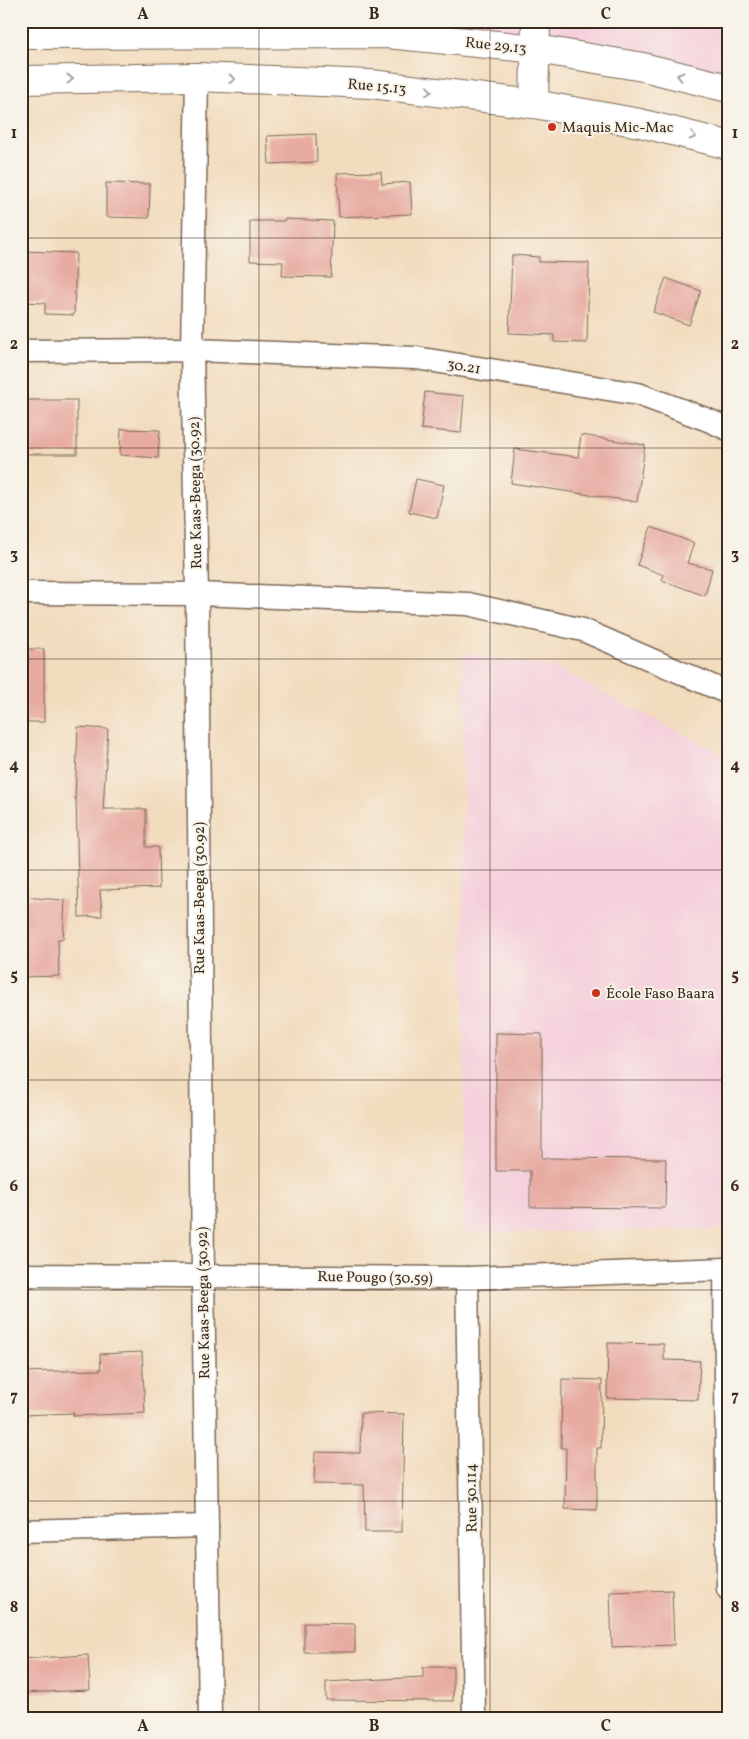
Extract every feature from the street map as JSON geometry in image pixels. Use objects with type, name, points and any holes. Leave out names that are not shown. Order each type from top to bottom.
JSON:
[{"type":"main road","points":[[534,104],[536,21]]},
{"type":"main road","name":"Rue 29.13","points":[[21,35],[387,34],[536,49],[644,67],[728,88]]},
{"type":"main road","name":"Rue 15.13","points":[[21,80],[197,78],[371,84],[534,104],[640,123],[728,145]]},
{"type":"street","name":"Rue Kaas-Beega (30.92)","points":[[197,78],[192,350],[197,594],[203,1275],[210,1718]]},
{"type":"street","name":"30.21","points":[[21,351],[192,350],[416,358],[638,394],[728,429]]},
{"type":"street","points":[[21,593],[197,594],[468,604],[583,630],[728,693]]},
{"type":"street","points":[[726,1269],[728,1589]]},
{"type":"street","name":"Rue Pougo (30.59)","points":[[21,1275],[466,1278],[726,1269]]},
{"type":"street","name":"Rue 30.114","points":[[466,1278],[474,1718]]},
{"type":"street","points":[[21,1531],[207,1526]]},
{"type":"shaded area","points":[[21,21],[728,21],[728,89],[537,49]]},
{"type":"shaded area","name":"École Faso Baara","points":[[463,653],[555,668],[728,757],[728,1229],[464,1233]]},
{"type":"building","points":[[316,134],[317,162],[269,164],[267,136]]},
{"type":"building","points":[[381,172],[382,184],[410,182],[412,214],[339,217],[337,173]]},
{"type":"building","points":[[106,183],[150,184],[149,218],[106,217]]},
{"type":"building","points":[[284,219],[333,221],[331,277],[282,276],[283,262],[250,261],[250,221],[284,221]]},
{"type":"building","points":[[21,251],[76,253],[74,315],[45,314],[45,303],[21,302]]},
{"type":"building","points":[[512,255],[539,257],[539,262],[589,263],[587,343],[554,342],[554,335],[509,333]]},
{"type":"building","points":[[666,278],[701,291],[689,325],[653,312]]},
{"type":"building","points":[[425,392],[464,396],[461,433],[421,429]]},
{"type":"building","points":[[21,400],[77,400],[77,454],[21,454]]},
{"type":"building","points":[[121,429],[160,430],[158,458],[120,455]]},
{"type":"building","points":[[581,435],[645,445],[637,502],[511,483],[515,449],[578,457]]},
{"type":"building","points":[[416,479],[444,485],[437,518],[409,512]]},
{"type":"building","points":[[651,527],[694,543],[687,563],[712,569],[705,596],[662,580],[664,575],[637,565]]},
{"type":"building","points":[[21,649],[44,649],[44,722],[21,722]]},
{"type":"building","points":[[78,727],[108,729],[103,809],[146,809],[146,847],[158,847],[159,888],[100,890],[102,916],[79,917],[75,799]]},
{"type":"building","points":[[21,897],[65,900],[63,939],[58,939],[59,976],[21,977]]},
{"type":"building","points":[[496,1033],[542,1034],[542,1158],[666,1159],[665,1208],[530,1207],[530,1171],[496,1171]]},
{"type":"building","points":[[608,1343],[664,1344],[664,1360],[700,1361],[698,1400],[607,1398]]},
{"type":"building","points":[[142,1352],[145,1413],[73,1416],[74,1413],[23,1415],[22,1372],[101,1370],[100,1354]]},
{"type":"building","points":[[562,1379],[602,1380],[601,1448],[597,1448],[597,1510],[565,1509],[566,1448],[561,1448]]},
{"type":"building","points":[[361,1413],[404,1414],[402,1532],[365,1532],[364,1485],[314,1484],[315,1452],[360,1453]]},
{"type":"building","points":[[672,1590],[674,1645],[612,1647],[610,1592]]},
{"type":"building","points":[[304,1623],[355,1624],[355,1652],[304,1652]]},
{"type":"building","points":[[88,1655],[90,1690],[21,1693],[21,1659]]},
{"type":"building","points":[[423,1667],[453,1667],[453,1701],[326,1700],[326,1682],[423,1677]]},
{"type":"place","name":"Maquis Mic-Mac","points":[[552,127]]},
{"type":"place","name":"École Faso Baara","points":[[596,993]]}]
